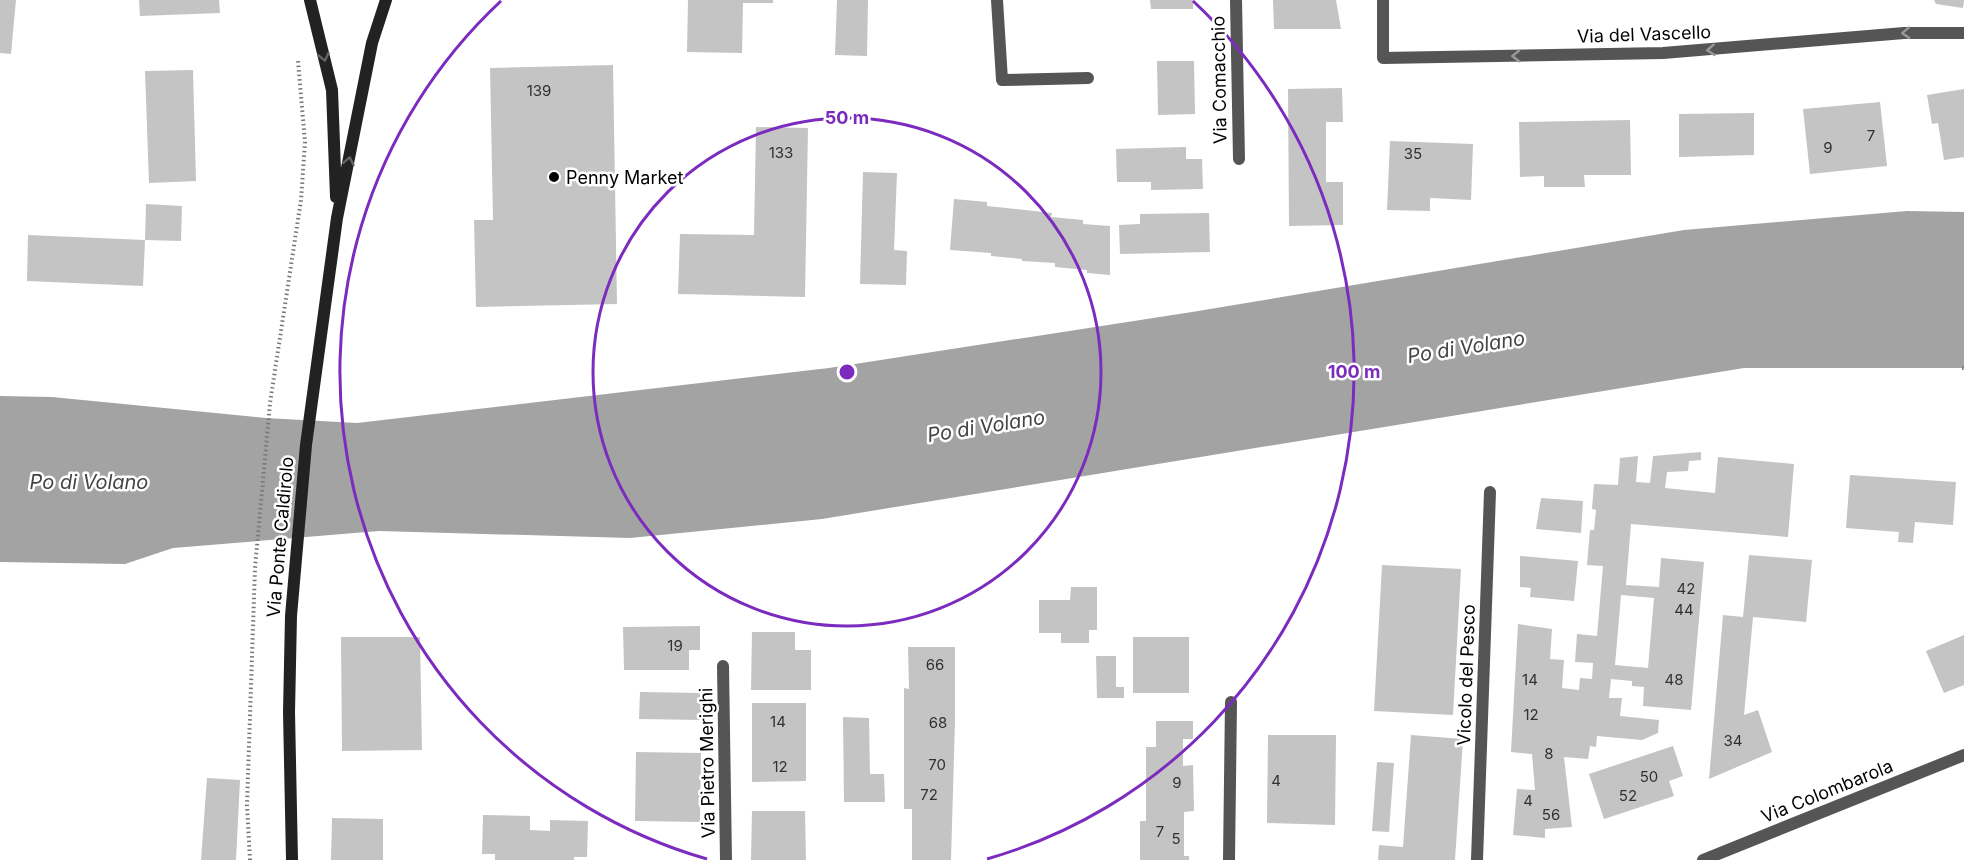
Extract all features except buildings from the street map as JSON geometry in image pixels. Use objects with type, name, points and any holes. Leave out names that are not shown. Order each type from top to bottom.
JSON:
[{"type":"main road","name":"Via Ponte Caldirolo","points":[[310,0],[332,90],[337,218]]},
{"type":"main road","name":"Via Ponte Caldirolo","points":[[292,860],[289,712],[291,616],[306,445],[337,218],[372,44],[386,0]]},
{"type":"street","points":[[997,0],[1002,80],[1088,78]]},
{"type":"street","name":"Via Comacchio","points":[[1236,0],[1239,159]]},
{"type":"street","name":"Via del Vascello","points":[[1383,0],[1383,58],[1663,53],[1904,33],[1964,33]]},
{"type":"street","name":"Vicolo del Pesco","points":[[1477,860],[1490,492]]},
{"type":"street","name":"Via Pietro Merighi","points":[[723,666],[726,860]]},
{"type":"street","points":[[1229,860],[1232,702]]},
{"type":"street","name":"Via Colombarola","points":[[1703,860],[1964,755]]},
{"type":"path","points":[[250,860],[247,805],[255,568],[270,403],[301,200],[305,142],[297,53]]},
{"type":"water","name":"Po di Volano","points":[[1907,211],[1964,212],[1964,368],[1744,368],[822,519],[630,538],[379,531],[173,548],[125,564],[0,562],[0,396],[52,397],[266,418],[357,423],[829,368],[1192,312],[1684,230]]},
{"type":"place","name":"Penny Market","points":[[554,177]]}]
